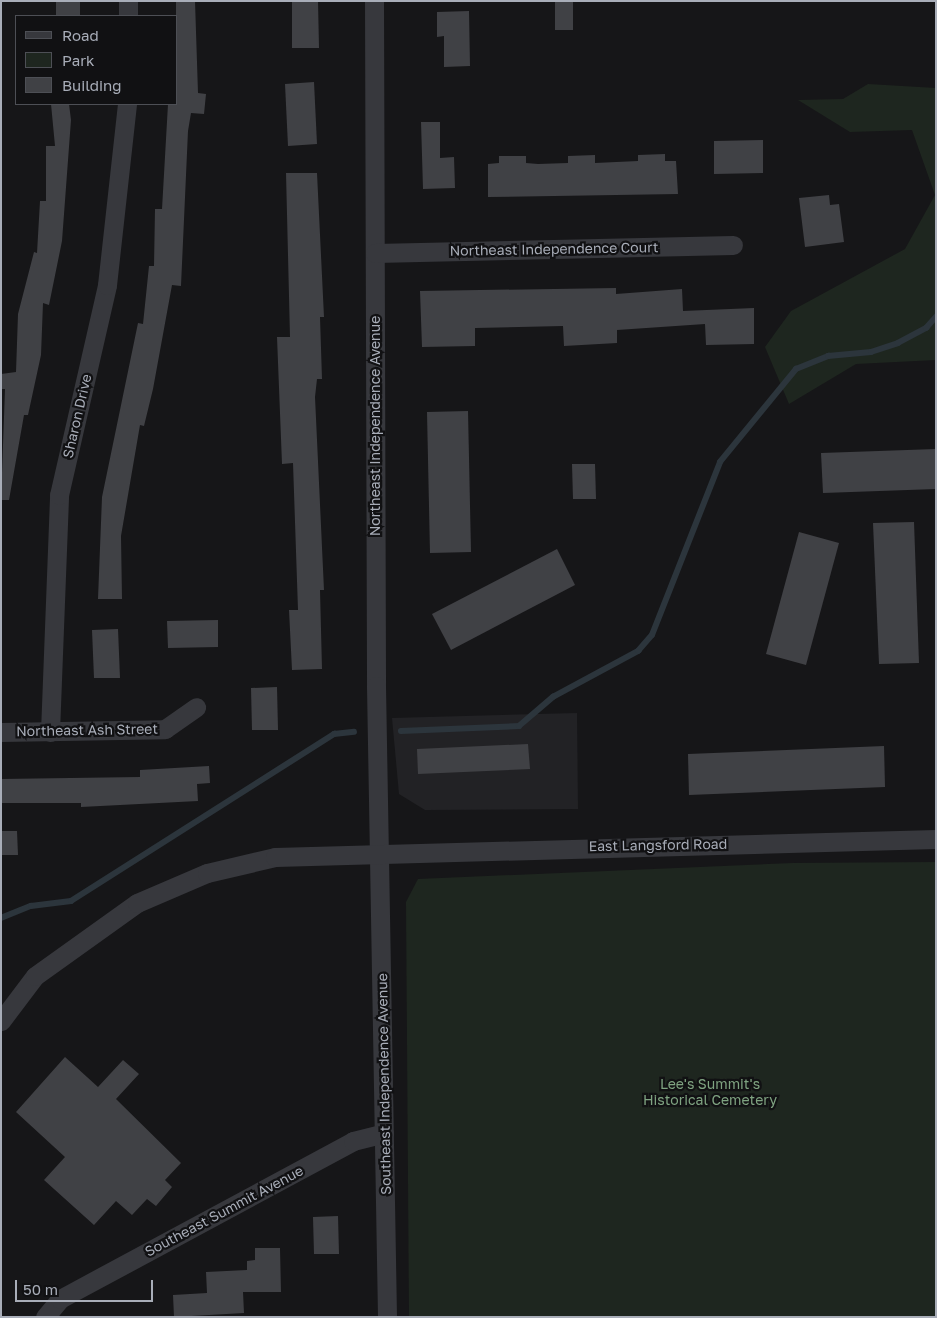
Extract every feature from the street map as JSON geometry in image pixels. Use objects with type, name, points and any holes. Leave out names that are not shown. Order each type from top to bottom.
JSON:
[{"type":"street","points":[[128,1],[128,15]]},
{"type":"street","name":"Northeast Independence Avenue","points":[[374,1],[380,851]]},
{"type":"street","name":"Sharon Drive","points":[[50,732],[59,495],[107,285],[127,105]]},
{"type":"street","name":"Northeast Independence Court","points":[[375,254],[733,245]]},
{"type":"street","name":"Northeast Ash Street","points":[[1,732],[165,729],[196,707]]},
{"type":"street","name":"East Langsford Road","points":[[1,1021],[35,976],[138,904],[207,873],[275,857],[380,851],[936,839]]},
{"type":"street","name":"Southeast Independence Avenue","points":[[380,851],[387,1317]]},
{"type":"street","name":"Southeast Summit Avenue","points":[[45,1317],[60,1299],[352,1142],[384,1133]]},
{"type":"shaded area","points":[[577,713],[578,809],[425,810],[399,794],[392,718]]},
{"type":"green space","points":[[868,84],[936,88],[936,360],[856,364],[789,404],[765,347],[791,311],[905,249],[935,195],[912,130],[850,132],[798,100],[843,99]]},
{"type":"green space","name":"Lee's Summit's Historical Cemetery","points":[[936,862],[936,1317],[409,1317],[406,902],[418,879],[793,863]]},
{"type":"building","points":[[56,1],[80,1],[80,15],[56,15]]},
{"type":"building","points":[[176,1],[195,1],[198,93],[206,94],[204,114],[191,113],[188,131],[181,286],[172,285],[153,389],[144,426],[140,425],[121,536],[122,599],[98,599],[102,497],[138,323],[143,324],[149,266],[154,266],[155,209],[162,209],[168,105],[178,105],[178,15],[176,15]]},
{"type":"building","points":[[292,1],[318,1],[319,48],[292,48]]},
{"type":"building","points":[[555,2],[573,2],[573,30],[555,30]]},
{"type":"building","points":[[469,11],[470,66],[444,67],[444,36],[437,37],[437,12]]},
{"type":"building","points":[[314,82],[317,144],[288,146],[285,84]]},
{"type":"building","points":[[51,105],[69,105],[71,120],[62,241],[49,305],[43,303],[41,355],[28,415],[24,415],[9,500],[1,500],[5,389],[1,389],[1,374],[16,372],[18,314],[34,252],[37,253],[40,201],[46,201],[46,146],[55,146]]},
{"type":"building","points":[[421,122],[440,122],[440,158],[454,157],[455,188],[423,189]]},
{"type":"building","points":[[763,140],[763,173],[714,174],[714,141]]},
{"type":"building","points":[[665,154],[665,161],[676,161],[678,194],[488,197],[488,164],[499,163],[499,156],[526,156],[526,163],[538,164],[568,163],[568,156],[595,155],[595,163],[638,161],[638,155]]},
{"type":"building","points":[[286,173],[317,173],[324,317],[320,317],[322,379],[317,379],[315,397],[324,590],[320,590],[322,669],[292,670],[289,610],[298,610],[293,463],[282,464],[277,337],[290,337]]},
{"type":"building","points":[[829,195],[830,205],[839,204],[844,242],[805,247],[799,198]]},
{"type":"building","points":[[616,288],[616,294],[682,289],[683,311],[754,308],[754,344],[706,345],[705,324],[617,330],[617,343],[564,346],[563,326],[475,328],[475,346],[422,347],[420,291]]},
{"type":"building","points":[[468,411],[471,552],[430,553],[427,412]]},
{"type":"building","points":[[936,449],[936,489],[823,493],[821,453]]},
{"type":"building","points":[[572,464],[595,464],[596,499],[573,499]]},
{"type":"building","points":[[914,522],[919,663],[879,664],[873,523]]},
{"type":"building","points":[[799,532],[839,543],[806,665],[766,654]]},
{"type":"building","points":[[557,549],[575,585],[451,650],[432,614]]},
{"type":"building","points":[[218,620],[218,647],[168,648],[167,621]]},
{"type":"building","points":[[118,629],[120,678],[94,678],[92,630]]},
{"type":"building","points":[[277,687],[278,730],[252,730],[251,688]]},
{"type":"building","points":[[528,744],[530,769],[418,774],[417,749]]},
{"type":"building","points":[[884,746],[885,787],[689,795],[688,754]]},
{"type":"building","points":[[209,766],[210,783],[197,784],[198,801],[81,807],[81,803],[1,803],[1,779],[140,777],[140,770]]},
{"type":"building","points":[[1,831],[17,831],[18,855],[1,855]]},
{"type":"building","points":[[65,1057],[98,1087],[123,1060],[139,1074],[116,1099],[181,1163],[165,1180],[172,1187],[156,1206],[147,1199],[132,1215],[116,1201],[94,1225],[44,1180],[65,1157],[16,1112]]},
{"type":"building","points":[[338,1216],[339,1254],[314,1254],[313,1217]]},
{"type":"building","points":[[255,1248],[280,1248],[281,1292],[243,1292],[244,1313],[174,1317],[173,1295],[207,1293],[206,1272],[247,1270],[247,1261],[255,1260]]},
{"type":"waterway","points":[[401,731],[519,726],[553,697],[638,651],[652,635],[720,462],[796,369],[828,356],[871,352],[898,343],[926,328],[936,317]]},
{"type":"waterway","points":[[1,918],[31,906],[71,901],[334,734],[354,732]]}]
